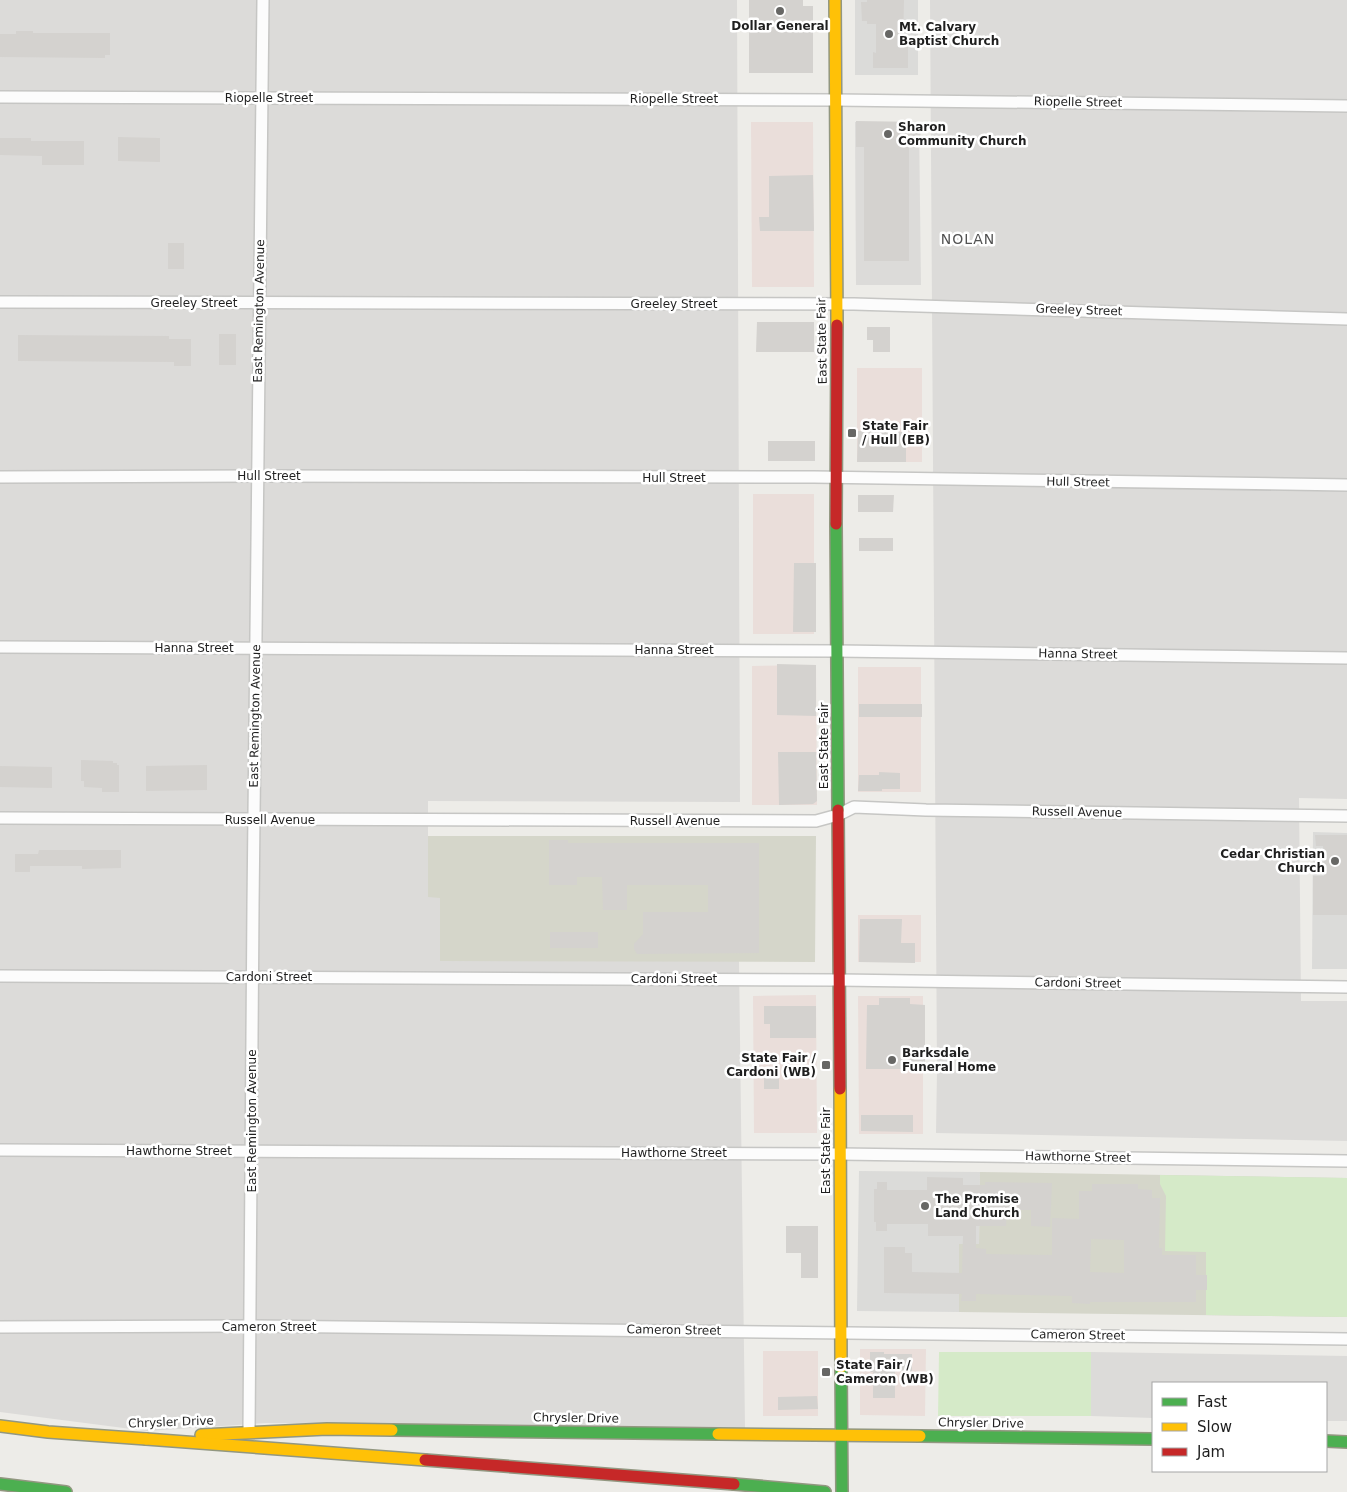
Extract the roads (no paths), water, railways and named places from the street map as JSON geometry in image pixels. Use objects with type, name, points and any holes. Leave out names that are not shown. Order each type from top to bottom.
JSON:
[{"type":"main road","name":"East State Fair","points":[[835,0],[842,1492]]},
{"type":"main road","name":"Chrysler Drive","points":[[0,1426],[48,1432],[146,1439],[327,1429],[1152,1439]]},
{"type":"main road","points":[[146,1439],[628,1475],[825,1492]]},
{"type":"main road","points":[[1327,1441],[1347,1442]]},
{"type":"main road","points":[[0,1484],[66,1492]]},
{"type":"street","name":"East Remington Avenue","points":[[249,1432],[255,649],[263,0]]},
{"type":"street","name":"Riopelle Street","points":[[0,97],[836,100],[1347,106]]},
{"type":"street","name":"Greeley Street","points":[[0,302],[936,305],[1347,320]]},
{"type":"street","name":"Hull Street","points":[[0,477],[836,478],[1347,485]]},
{"type":"street","name":"Hanna Street","points":[[0,647],[838,651],[1347,658]]},
{"type":"street","name":"Russell Avenue","points":[[0,818],[816,821],[838,815],[854,806],[926,810],[1347,816]]},
{"type":"street","name":"Cardoni Street","points":[[0,976],[839,980],[1347,987]]},
{"type":"street","name":"Hawthorne Street","points":[[0,1150],[840,1154],[1347,1161]]},
{"type":"street","name":"Cameron Street","points":[[0,1326],[250,1326],[1347,1338]]},
{"type":"place","name":"Dollar General","points":[[780,11]]},
{"type":"place","name":"Mt. Calvary Baptist Church","points":[[889,34]]},
{"type":"place","name":"Sharon Community Church","points":[[888,134]]},
{"type":"place","name":"State Fair / Hull (EB)","points":[[852,433]]},
{"type":"place","name":"Cedar Christian Church","points":[[1335,861]]},
{"type":"place","name":"Barksdale Funeral Home","points":[[892,1060]]},
{"type":"place","name":"State Fair / Cardoni (WB)","points":[[826,1065]]},
{"type":"place","name":"The Promise Land Church","points":[[925,1206]]},
{"type":"place","name":"State Fair / Cameron (WB)","points":[[826,1372]]},
{"type":"district","name":"NOLAN","points":[[968,239]]}]
